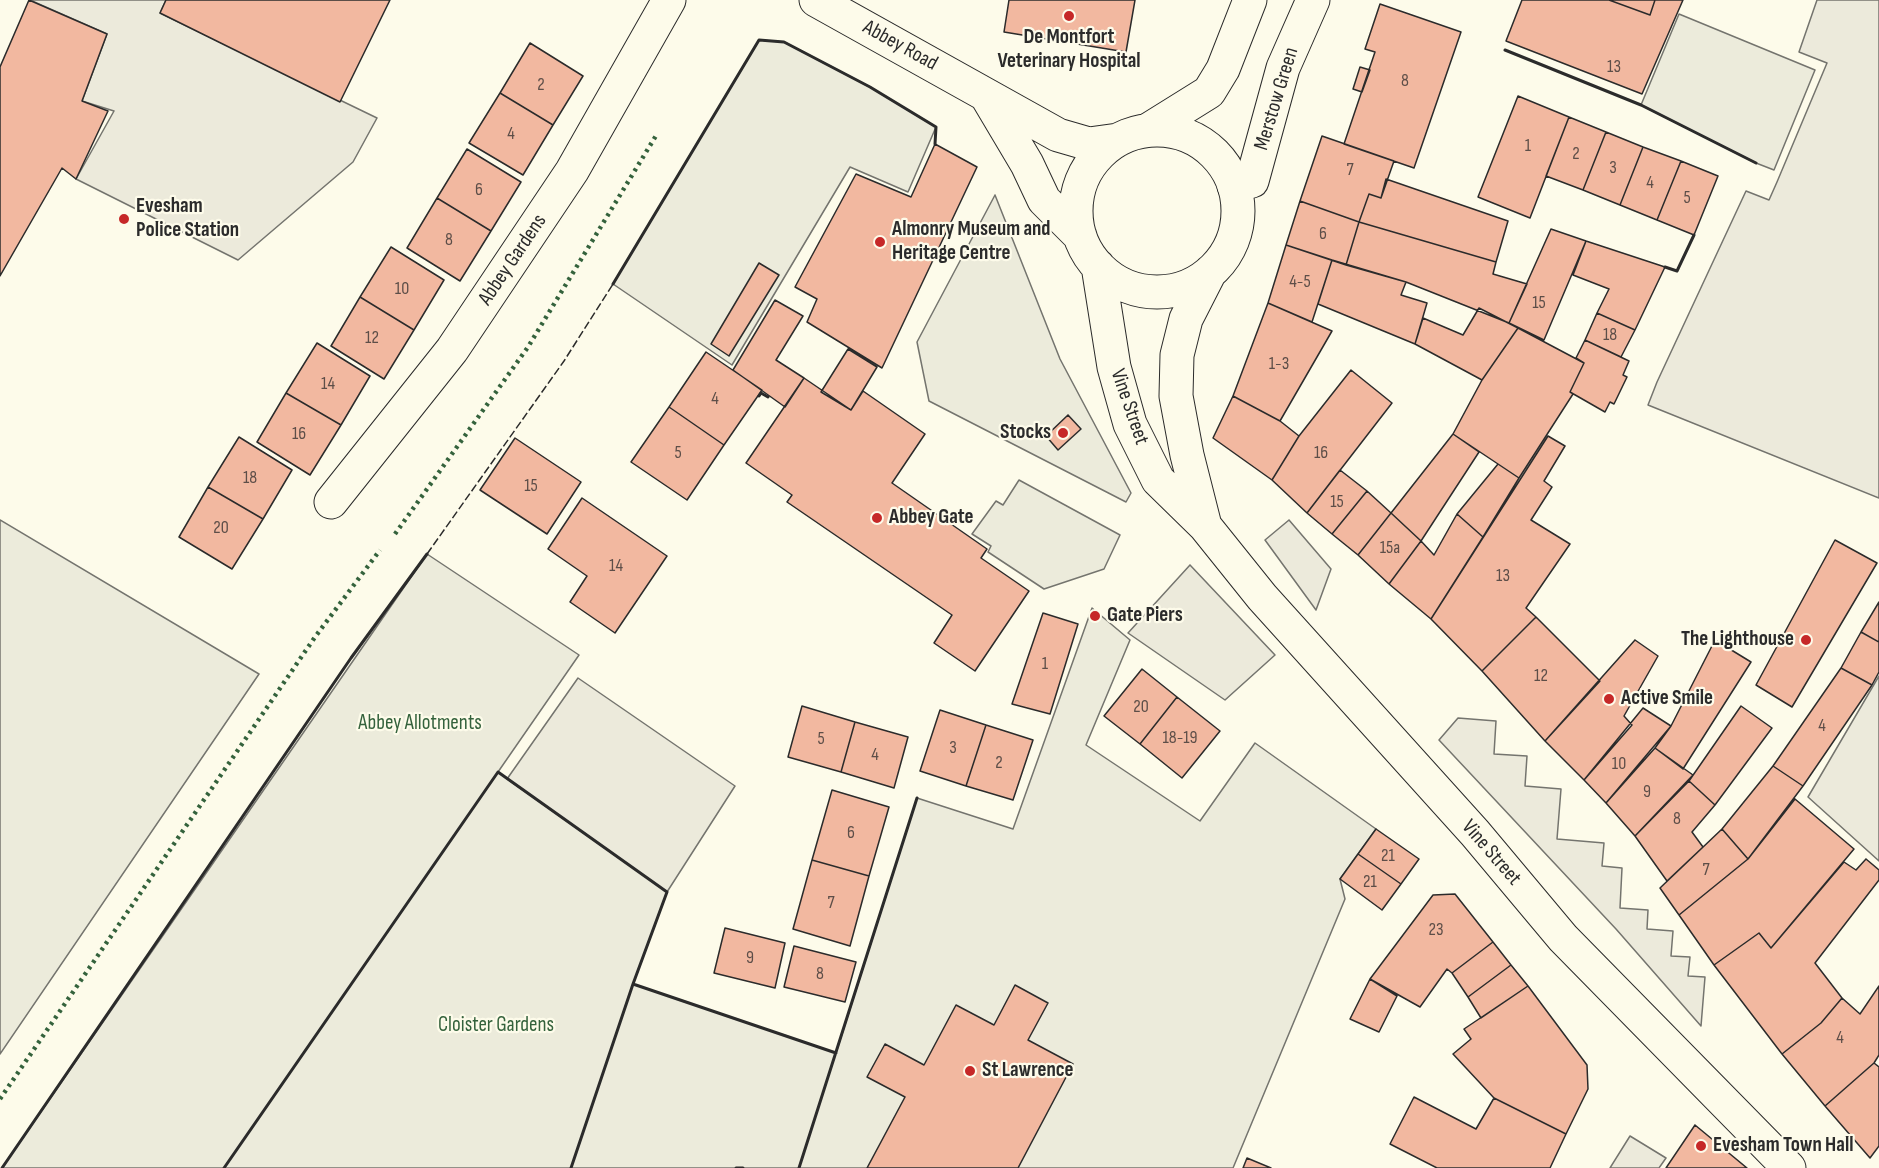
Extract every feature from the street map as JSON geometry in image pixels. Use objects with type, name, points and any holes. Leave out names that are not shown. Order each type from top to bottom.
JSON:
[{"type":"main road","name":"Abbey Gardens","points":[[331,502],[452,350],[566,181],[669,0]]},
{"type":"main road","name":"Abbey Road","points":[[816,0],[984,91],[1058,135],[1089,144],[1118,140]]},
{"type":"main road","points":[[1080,236],[1076,214],[1078,192],[1100,153],[1118,140],[1148,130],[1209,92],[1223,69],[1250,0]]},
{"type":"main road","name":"Merstow Green","points":[[1234,186],[1252,181],[1283,68],[1313,0]]},
{"type":"main road","points":[[984,91],[1027,164],[1044,200],[1080,236],[1098,266],[1122,283],[1149,291],[1184,290],[1210,272],[1230,245],[1236,226],[1237,206],[1234,186],[1224,166],[1200,143],[1170,130],[1148,130]]},
{"type":"main road","name":"Vine Street","points":[[1098,266],[1114,367],[1130,424],[1158,480],[1205,526],[1262,597],[1475,833],[1563,938],[1789,1168]]},
{"type":"main road","name":"Vine Street","points":[[1205,526],[1186,455],[1176,396],[1177,355],[1186,319],[1210,272]]},
{"type":"green space","points":[[1679,14],[1815,70],[1774,170],[1641,105]]},
{"type":"green space","points":[[759,40],[784,42],[870,87],[936,127],[908,192],[850,167],[732,365],[613,284]]},
{"type":"green space","points":[[995,195],[1060,359],[1131,493],[1126,502],[929,401],[917,342]]},
{"type":"green space","points":[[1019,480],[1120,535],[1104,569],[1044,589],[988,552],[991,546],[972,534],[996,501],[1003,505]]},
{"type":"green space","points":[[0,520],[259,674],[0,1054]]},
{"type":"green space","points":[[427,554],[579,655],[498,772],[667,892],[633,984],[836,1053],[917,798],[1013,829],[1092,608],[1130,640],[1086,745],[1200,821],[1255,743],[1376,829],[1340,879],[1345,899],[1233,1168],[2,1168]]},
{"type":"shaded area","points":[[30,0],[166,0],[160,13],[377,118],[353,162],[238,260],[76,179],[114,111],[82,101],[107,34]]},
{"type":"shaded area","points":[[1817,0],[1879,0],[1879,498],[1648,405],[1746,191],[1769,200],[1827,63],[1799,52]]},
{"type":"shaded area","points":[[1289,520],[1331,569],[1316,610],[1265,540]]},
{"type":"shaded area","points":[[1190,565],[1275,655],[1225,700],[1128,633]]},
{"type":"shaded area","points":[[1879,676],[1879,861],[1808,797]]},
{"type":"shaded area","points":[[578,678],[735,786],[667,892],[507,779]]},
{"type":"shaded area","points":[[1458,718],[1496,721],[1494,754],[1527,756],[1525,786],[1561,789],[1557,839],[1604,843],[1602,866],[1622,868],[1620,908],[1648,910],[1647,929],[1673,931],[1671,956],[1690,957],[1688,976],[1705,977],[1701,1026],[1616,929],[1439,740]]},
{"type":"shaded area","points":[[1630,1136],[1666,1158],[1659,1168],[1610,1168]]},
{"type":"building","points":[[29,0],[107,34],[82,101],[108,111],[76,179],[62,168],[0,276],[0,67]]},
{"type":"building","points":[[166,0],[390,0],[340,102],[160,13]]},
{"type":"building","name":"De Montfort Veterinary Hospital","points":[[1009,0],[1135,0],[1126,52],[1004,32]]},
{"type":"building","points":[[1522,0],[1609,0],[1650,15],[1655,0],[1683,0],[1642,94],[1506,41]]},
{"type":"building","points":[[1609,0],[1655,0],[1650,15]]},
{"type":"building","points":[[1380,4],[1461,32],[1414,168],[1344,144],[1375,52],[1365,49]]},
{"type":"building","points":[[530,43],[583,76],[553,125],[500,93]]},
{"type":"building","points":[[1360,67],[1370,70],[1362,92],[1353,89]]},
{"type":"building","points":[[500,93],[553,125],[523,175],[469,143]]},
{"type":"building","points":[[1518,96],[1569,117],[1530,218],[1478,197]]},
{"type":"building","points":[[1569,117],[1606,132],[1583,190],[1546,176]]},
{"type":"building","points":[[1606,132],[1643,147],[1620,205],[1583,190]]},
{"type":"building","points":[[1322,136],[1394,161],[1381,198],[1369,194],[1359,222],[1300,201]]},
{"type":"building","name":"Almonry Museum and Heritage Centre","points":[[935,144],[977,167],[882,368],[807,322],[817,299],[795,287],[856,174],[911,197]]},
{"type":"building","points":[[1643,147],[1681,161],[1657,220],[1620,205]]},
{"type":"building","points":[[467,149],[521,182],[491,231],[437,198]]},
{"type":"building","points":[[1681,161],[1718,176],[1694,235],[1657,220]]},
{"type":"building","points":[[1386,179],[1508,221],[1496,262],[1359,222],[1369,194],[1381,198]]},
{"type":"building","points":[[437,198],[491,231],[460,281],[407,248]]},
{"type":"building","points":[[1300,201],[1359,222],[1346,265],[1286,245]]},
{"type":"building","points":[[1359,222],[1496,262],[1493,274],[1527,284],[1509,323],[1406,282],[1346,265]]},
{"type":"building","points":[[1551,229],[1586,241],[1544,340],[1509,323]]},
{"type":"building","points":[[1586,241],[1665,267],[1635,330],[1597,313],[1609,289],[1573,275]]},
{"type":"building","points":[[1286,245],[1332,260],[1312,322],[1268,303]]},
{"type":"building","points":[[391,247],[444,280],[414,330],[360,297]]},
{"type":"building","points":[[1332,260],[1406,282],[1401,295],[1427,303],[1415,344],[1318,304]]},
{"type":"building","points":[[759,263],[779,275],[729,356],[711,344]]},
{"type":"building","points":[[360,297],[414,330],[384,379],[331,346]]},
{"type":"building","points":[[775,300],[803,316],[776,360],[804,378],[785,407],[733,370]]},
{"type":"building","points":[[1268,303],[1332,331],[1280,421],[1233,396]]},
{"type":"building","points":[[1479,308],[1518,328],[1482,380],[1415,344],[1423,318],[1463,335]]},
{"type":"building","points":[[1597,313],[1635,330],[1621,357],[1585,340]]},
{"type":"building","points":[[1518,328],[1584,363],[1570,392],[1573,394],[1519,478],[1453,434],[1482,380]]},
{"type":"building","points":[[1585,340],[1629,361],[1623,375],[1627,377],[1614,404],[1610,402],[1605,412],[1570,392],[1584,363],[1576,358]]},
{"type":"building","points":[[317,343],[370,376],[341,425],[286,393]]},
{"type":"building","points":[[848,349],[877,367],[851,410],[821,392]]},
{"type":"building","points":[[706,352],[762,390],[724,445],[669,407]]},
{"type":"building","points":[[1351,370],[1392,403],[1307,513],[1272,480],[1299,436]]},
{"type":"building","name":"Abbey Gate","points":[[804,378],[851,410],[863,391],[925,434],[892,483],[987,549],[981,558],[1029,591],[975,671],[934,643],[952,615],[787,502],[792,495],[746,463]]},
{"type":"building","points":[[286,393],[341,425],[310,475],[257,442]]},
{"type":"building","points":[[1233,396],[1280,421],[1299,436],[1272,480],[1213,438]]},
{"type":"building","points":[[669,407],[724,445],[687,500],[631,462]]},
{"type":"building","name":"Stocks","points":[[1068,415],[1081,429],[1058,450],[1046,436]]},
{"type":"building","points":[[1453,434],[1479,452],[1421,541],[1391,513]]},
{"type":"building","points":[[1548,436],[1565,446],[1544,481],[1552,487],[1531,520],[1570,544],[1526,608],[1536,617],[1482,671],[1431,619]]},
{"type":"building","points":[[239,437],[292,470],[263,519],[208,487]]},
{"type":"building","points":[[515,438],[581,482],[547,534],[480,490]]},
{"type":"building","points":[[1498,464],[1519,478],[1483,537],[1457,514]]},
{"type":"building","points":[[1340,470],[1367,491],[1332,534],[1307,513]]},
{"type":"building","points":[[208,487],[263,519],[232,569],[179,537]]},
{"type":"building","points":[[1367,491],[1391,513],[1358,555],[1332,534]]},
{"type":"building","points":[[582,498],[667,556],[615,633],[570,602],[587,576],[548,549]]},
{"type":"building","points":[[1391,513],[1421,541],[1389,584],[1358,555]]},
{"type":"building","points":[[1457,514],[1483,537],[1431,619],[1389,584],[1421,541],[1434,555]]},
{"type":"building","name":"The Lighthouse","points":[[1835,540],[1877,563],[1792,707],[1756,685]]},
{"type":"building","points":[[1879,602],[1879,642],[1861,632]]},
{"type":"building","points":[[1043,613],[1078,624],[1050,714],[1012,704]]},
{"type":"building","points":[[1536,617],[1600,681],[1545,741],[1482,671]]},
{"type":"building","points":[[1861,632],[1879,642],[1879,672],[1872,685],[1841,668]]},
{"type":"building","name":"Active Smile","points":[[1635,640],[1658,656],[1624,716],[1632,725],[1584,780],[1545,741]]},
{"type":"building","points":[[1715,640],[1751,662],[1683,769],[1655,748],[1671,726]]},
{"type":"building","points":[[1841,668],[1872,685],[1803,786],[1773,766]]},
{"type":"building","points":[[1142,669],[1177,697],[1140,744],[1104,716]]},
{"type":"building","points":[[1177,697],[1220,731],[1182,778],[1140,744]]},
{"type":"building","points":[[802,706],[855,722],[841,772],[788,757]]},
{"type":"building","points":[[1741,706],[1772,728],[1715,805],[1689,781]]},
{"type":"building","name":"Active Smile","points":[[1643,708],[1671,726],[1606,803],[1584,780]]},
{"type":"building","points":[[940,710],[986,725],[966,786],[920,771]]},
{"type":"building","points":[[855,722],[908,737],[894,788],[841,772]]},
{"type":"building","points":[[986,725],[1033,740],[1013,800],[966,786]]},
{"type":"building","points":[[1655,748],[1693,775],[1635,836],[1606,803]]},
{"type":"building","points":[[1773,766],[1803,786],[1748,859],[1722,829]]},
{"type":"building","points":[[1689,781],[1715,805],[1692,832],[1703,847],[1667,881],[1635,836]]},
{"type":"building","points":[[832,790],[889,807],[869,876],[812,860]]},
{"type":"building","points":[[1795,799],[1854,849],[1771,948],[1759,933],[1714,965],[1679,915],[1748,859]]},
{"type":"building","points":[[1376,829],[1419,859],[1401,884],[1358,854]]},
{"type":"building","points":[[1722,829],[1748,859],[1679,915],[1660,888]]},
{"type":"building","points":[[1358,854],[1401,884],[1382,910],[1340,879]]},
{"type":"building","points":[[1866,859],[1879,870],[1879,880],[1815,963],[1842,998],[1821,1023],[1782,1054],[1714,965],[1759,933],[1771,948],[1844,862],[1856,870]]},
{"type":"building","points":[[812,860],[869,876],[850,946],[793,929]]},
{"type":"building","points":[[1455,894],[1493,942],[1452,973],[1447,969],[1420,1007],[1370,979],[1433,895]]},
{"type":"building","points":[[725,928],[785,943],[775,988],[714,973]]},
{"type":"building","points":[[1493,942],[1511,965],[1468,997],[1452,973]]},
{"type":"building","points":[[794,946],[856,962],[845,1002],[784,987]]},
{"type":"building","points":[[1511,965],[1528,986],[1481,1018],[1468,997]]},
{"type":"building","points":[[1370,979],[1397,996],[1379,1032],[1350,1019]]},
{"type":"building","name":"St Lawrence","points":[[1015,985],[1048,1003],[1028,1040],[1073,1064],[1018,1168],[867,1168],[905,1097],[867,1077],[885,1044],[924,1065],[956,1005],[994,1025]]},
{"type":"building","points":[[1528,986],[1587,1065],[1588,1089],[1566,1134],[1494,1098],[1453,1054],[1471,1039],[1464,1029]]},
{"type":"building","points":[[1879,986],[1879,1055],[1874,1063],[1825,1106],[1782,1054],[1821,1023],[1842,998],[1860,1014]]},
{"type":"building","points":[[1874,1063],[1879,1067],[1879,1146],[1870,1158],[1825,1106]]},
{"type":"building","points":[[1414,1097],[1476,1129],[1494,1098],[1566,1134],[1550,1168],[1437,1168],[1390,1144]]},
{"type":"building","name":"Evesham Town Hall","points":[[1695,1125],[1747,1168],[1666,1168]]},
{"type":"building","points":[[1247,1158],[1271,1168],[1243,1168]]},
{"type":"hedge","points":[[395,534],[528,347],[657,134]]},
{"type":"hedge","points":[[0,1099],[315,637],[380,550]]},
{"type":"fence","points":[[427,554],[564,361],[613,284]]},
{"type":"wall","points":[[613,284],[759,40],[784,42],[870,87],[936,127],[935,144]]},
{"type":"wall","points":[[1505,50],[1641,105],[1756,163]]},
{"type":"wall","points":[[1665,267],[1677,271],[1694,235]]},
{"type":"wall","points":[[759,396],[761,393],[768,397]]},
{"type":"wall","points":[[2,1168],[351,658],[427,554]]},
{"type":"wall","points":[[224,1168],[498,772],[667,892],[633,984],[836,1053]]},
{"type":"wall","points":[[799,1168],[917,798]]},
{"type":"wall","points":[[571,1168],[633,984]]},
{"type":"wall","points":[[736,1168],[743,1168]]},
{"type":"place","name":"De Montfort Veterinary Hospital","points":[[1069,16]]},
{"type":"place","name":"Evesham Police Station","points":[[124,219]]},
{"type":"place","name":"Almonry Museum and Heritage Centre","points":[[880,242]]},
{"type":"place","name":"Stocks","points":[[1063,433]]},
{"type":"place","name":"Abbey Gate","points":[[877,518]]},
{"type":"place","name":"Gate Piers","points":[[1095,616]]},
{"type":"place","name":"The Lighthouse","points":[[1806,640]]},
{"type":"place","name":"Active Smile","points":[[1609,699]]},
{"type":"place","name":"St Lawrence","points":[[970,1071]]},
{"type":"place","name":"Evesham Town Hall","points":[[1701,1146]]},
{"type":"park label","name":"Abbey Allotments","points":[[420,724]]},
{"type":"park label","name":"Cloister Gardens","points":[[496,1026]]}]
